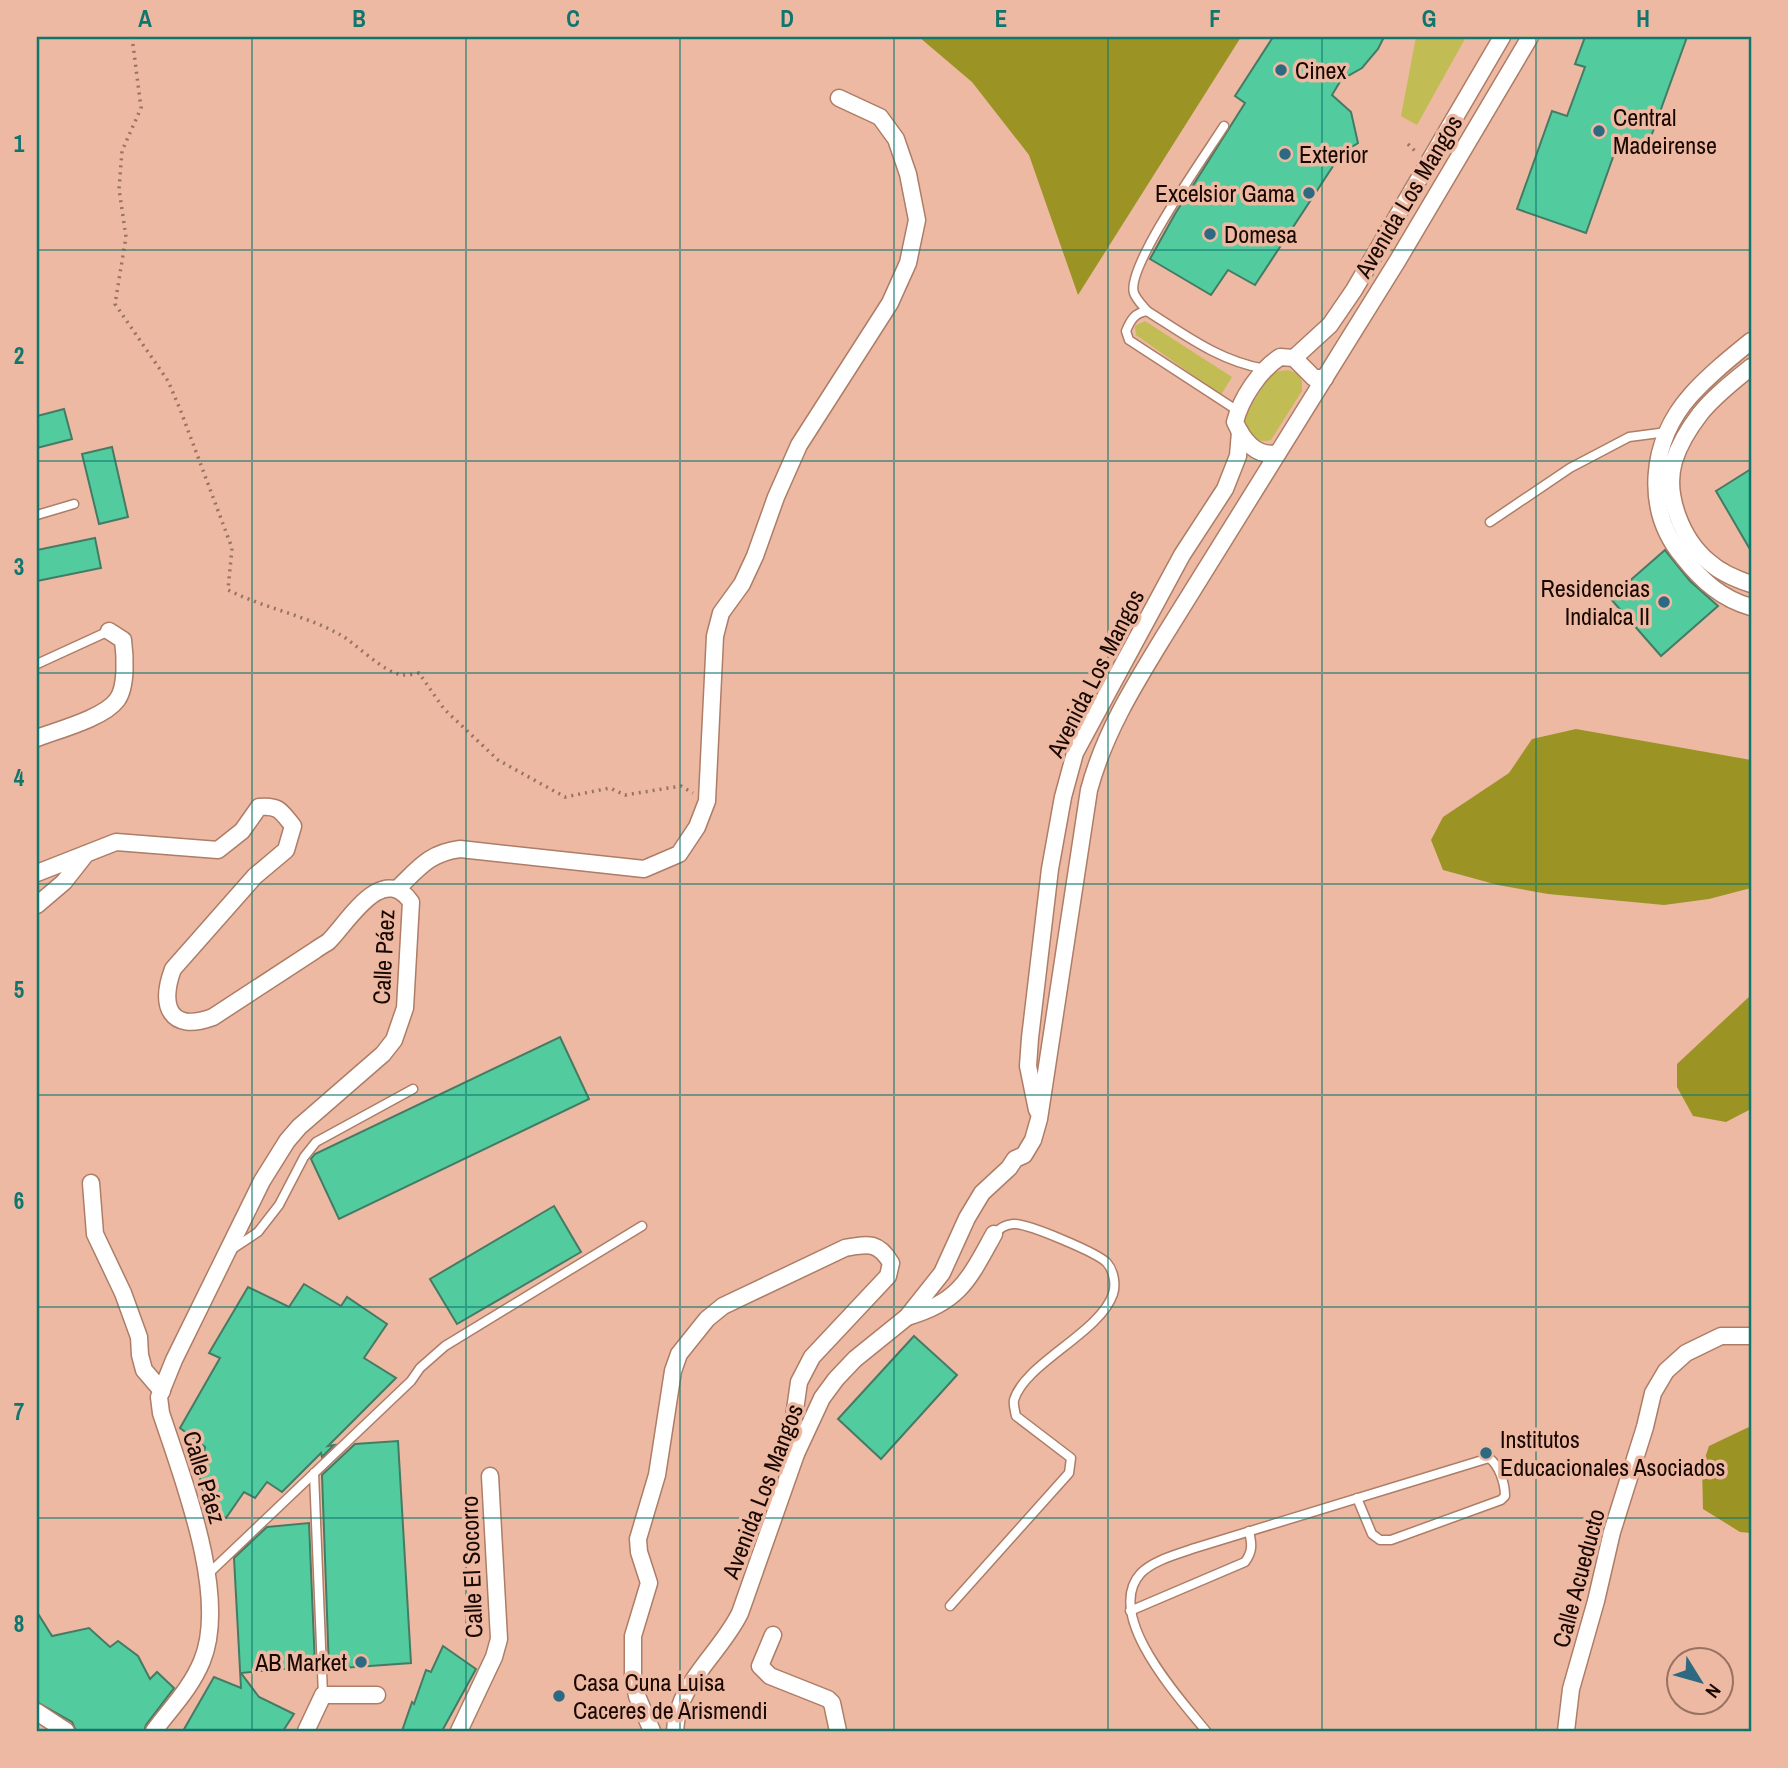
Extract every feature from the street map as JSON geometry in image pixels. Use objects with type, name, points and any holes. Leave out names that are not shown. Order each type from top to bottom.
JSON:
[{"type":"street","name":"Avenida Los Mangos","points":[[1265,369],[1280,357],[1294,358],[1330,325],[1354,290],[1502,37]]},
{"type":"street","name":"Avenida Los Mangos","points":[[675,1731],[675,1716],[684,1693],[695,1675],[730,1634],[740,1613],[796,1454],[822,1398],[855,1359],[907,1317],[942,1273],[976,1203],[1015,1159],[1024,1155],[1033,1140],[1039,1119],[1084,821],[1097,761],[1127,696],[1398,260],[1530,37]]},
{"type":"street","points":[[397,889],[423,864],[442,852],[460,849],[644,869],[679,854],[698,827],[707,801],[715,636],[721,614],[742,584],[755,556],[776,497],[799,445],[890,303],[908,263],[917,220],[908,174],[896,139],[880,117],[839,98]]},
{"type":"street","points":[[1751,341],[1689,397],[1667,432],[1658,457],[1656,473],[1657,500],[1664,527],[1675,548],[1700,578],[1734,602],[1751,607]]},
{"type":"street","points":[[1294,358],[1314,378],[1325,378]]},
{"type":"street","points":[[1751,367],[1702,412],[1688,432],[1674,461],[1672,482],[1679,519],[1684,532],[1696,548],[1724,573],[1751,584]]},
{"type":"street","points":[[1238,411],[1265,369]]},
{"type":"street","name":"Avenida Los Mangos","points":[[1039,1119],[1028,1066],[1030,1038],[1050,869],[1063,797],[1075,752],[1182,555],[1225,489],[1238,456],[1240,432],[1235,422],[1238,411]]},
{"type":"street","points":[[1240,432],[1260,453],[1278,453]]},
{"type":"street","points":[[37,738],[103,712],[118,699],[124,677],[125,653],[123,640],[109,631]]},
{"type":"street","name":"Calle Páez","points":[[37,873],[116,842],[218,850],[242,831],[259,807],[272,806],[281,811],[293,826],[286,850],[255,876],[173,969],[167,984],[169,1010],[175,1019],[187,1023],[205,1020],[231,1006],[328,941],[364,900],[376,892],[397,889],[405,893],[411,902],[405,1008],[394,1040],[383,1054],[299,1127],[287,1142],[262,1181],[174,1360],[159,1397],[161,1413],[195,1519],[206,1576],[209,1609],[204,1658],[183,1696],[154,1731]]},
{"type":"street","points":[[37,905],[64,882],[88,852]]},
{"type":"street","points":[[91,1183],[95,1234],[123,1293],[139,1337],[144,1370],[162,1391]]},
{"type":"street","points":[[907,1317],[942,1305],[957,1293],[969,1278],[994,1234]]},
{"type":"street","points":[[652,1731],[637,1696],[633,1675],[633,1636],[644,1607],[649,1583],[639,1552],[638,1539],[656,1475],[673,1371],[679,1354],[707,1319],[723,1306],[845,1248],[865,1244],[876,1246],[891,1263],[888,1276],[812,1357],[799,1382],[792,1431],[796,1454]]},
{"type":"street","name":"Calle Acueducto","points":[[1566,1731],[1571,1689],[1612,1532],[1653,1393],[1667,1371],[1686,1353],[1721,1336],[1751,1336]]},
{"type":"street","name":"Calle El Socorro","points":[[459,1731],[494,1657],[499,1639],[490,1476]]},
{"type":"street","points":[[773,1635],[760,1666],[770,1676],[828,1699],[832,1703],[838,1731]]},
{"type":"street","points":[[306,1731],[323,1695],[377,1695]]},
{"type":"street","points":[[37,1712],[66,1731]]},
{"type":"lane","points":[[1224,126],[1143,253],[1134,293],[1147,311],[1210,351],[1229,360],[1265,369]]},
{"type":"lane","points":[[1147,311],[1137,313],[1130,322],[1126,331],[1129,340],[1238,411]]},
{"type":"lane","points":[[1490,522],[1570,468],[1629,437],[1667,432]]},
{"type":"lane","points":[[37,516],[75,505]]},
{"type":"lane","points":[[37,664],[109,631]]},
{"type":"lane","points":[[228,1251],[258,1232],[279,1205],[304,1157],[316,1142],[413,1089]]},
{"type":"lane","points":[[950,1606],[1069,1473],[1071,1458],[1016,1416],[1013,1402],[1024,1383],[1104,1311],[1114,1292],[1113,1275],[1107,1262],[1048,1233],[1016,1224],[1003,1226],[994,1234]]},
{"type":"lane","points":[[206,1576],[445,1346],[642,1226]]},
{"type":"lane","points":[[1206,1731],[1146,1652],[1130,1611],[1131,1595],[1140,1574],[1157,1563],[1195,1548],[1249,1531],[1357,1498],[1489,1458],[1496,1463],[1505,1489],[1505,1496],[1501,1500],[1391,1540],[1380,1540],[1372,1534],[1357,1498]]},
{"type":"lane","points":[[314,1474],[323,1695]]},
{"type":"lane","points":[[1130,1611],[1245,1562],[1251,1554],[1249,1531]]},
{"type":"path","points":[[132,37],[141,108],[122,151],[119,189],[126,237],[115,304],[168,381],[180,409],[233,548],[228,590],[342,635],[364,653],[401,675],[419,673],[444,709],[498,760],[565,797],[610,788],[625,795],[681,786],[707,801]]},
{"type":"shaded area","points":[[919,37],[1241,37],[1078,295],[1029,155],[972,82]]},
{"type":"shaded area","points":[[1416,37],[1466,37],[1417,125],[1401,116]]},
{"type":"shaded area","points":[[1145,321],[1232,377],[1221,395],[1136,335],[1135,326]]},
{"type":"shaded area","points":[[1288,370],[1299,374],[1302,391],[1271,440],[1260,441],[1250,434],[1241,421],[1272,372]]},
{"type":"shaded area","points":[[1576,729],[1751,760],[1751,888],[1709,899],[1664,905],[1548,894],[1498,885],[1443,870],[1431,840],[1443,817],[1509,773],[1532,739]]},
{"type":"shaded area","points":[[1751,995],[1751,1109],[1726,1122],[1693,1116],[1677,1087],[1677,1064]]},
{"type":"shaded area","points":[[1751,1426],[1751,1533],[1740,1532],[1703,1509],[1702,1467],[1709,1446]]},
{"type":"building","points":[[1273,37],[1384,37],[1362,68],[1341,80],[1332,95],[1351,112],[1358,143],[1341,154],[1255,285],[1228,270],[1211,295],[1150,259],[1245,103],[1235,96]]},
{"type":"building","name":"Central Madeirense","points":[[1585,37],[1687,37],[1644,156],[1617,146],[1586,233],[1517,209],[1552,111],[1567,116],[1585,67],[1575,64]]},
{"type":"building","points":[[64,409],[72,439],[37,448],[37,416]]},
{"type":"building","points":[[112,447],[128,517],[99,524],[82,454]]},
{"type":"building","points":[[1751,469],[1751,551],[1716,491]]},
{"type":"building","points":[[95,538],[101,568],[37,581],[37,550]]},
{"type":"building","name":"Residencias Indialca II","points":[[1665,550],[1690,581],[1718,606],[1661,656],[1610,598]]},
{"type":"building","points":[[560,1037],[589,1099],[339,1219],[311,1159],[315,1154]]},
{"type":"building","points":[[554,1206],[581,1252],[457,1324],[430,1279]]},
{"type":"building","points":[[304,1284],[341,1306],[347,1297],[387,1324],[364,1358],[396,1378],[328,1446],[334,1445],[322,1457],[321,1453],[282,1492],[267,1482],[255,1498],[244,1492],[226,1518],[206,1507],[210,1497],[199,1486],[205,1447],[180,1428],[220,1358],[209,1353],[248,1287],[289,1307]]},
{"type":"building","points":[[914,1336],[957,1375],[881,1459],[838,1419]]},
{"type":"building","points":[[398,1441],[411,1663],[329,1669],[322,1475],[355,1444]]},
{"type":"building","points":[[309,1523],[315,1666],[241,1673],[259,1697],[294,1714],[283,1731],[183,1731],[214,1677],[241,1688],[234,1558],[267,1527]]},
{"type":"building","points":[[37,1612],[52,1636],[89,1628],[110,1647],[118,1641],[138,1656],[150,1679],[157,1672],[174,1688],[144,1731],[76,1731],[72,1722],[37,1702]]},
{"type":"building","points":[[443,1646],[476,1669],[442,1731],[402,1731],[426,1670],[431,1672]]},
{"type":"place","name":"Cinex","points":[[1281,70]]},
{"type":"place","name":"Central Madeirense","points":[[1599,131]]},
{"type":"place","name":"Exterior","points":[[1285,154]]},
{"type":"place","name":"Excelsior Gama","points":[[1309,193]]},
{"type":"place","name":"Domesa","points":[[1210,234]]},
{"type":"place","name":"Residencias Indialca II","points":[[1664,602]]},
{"type":"place","name":"Institutos Educacionales Asociados","points":[[1486,1453]]},
{"type":"place","name":"AB Market","points":[[361,1662]]},
{"type":"place","name":"Casa Cuna Luisa Caceres de Arismendi","points":[[559,1696]]}]
